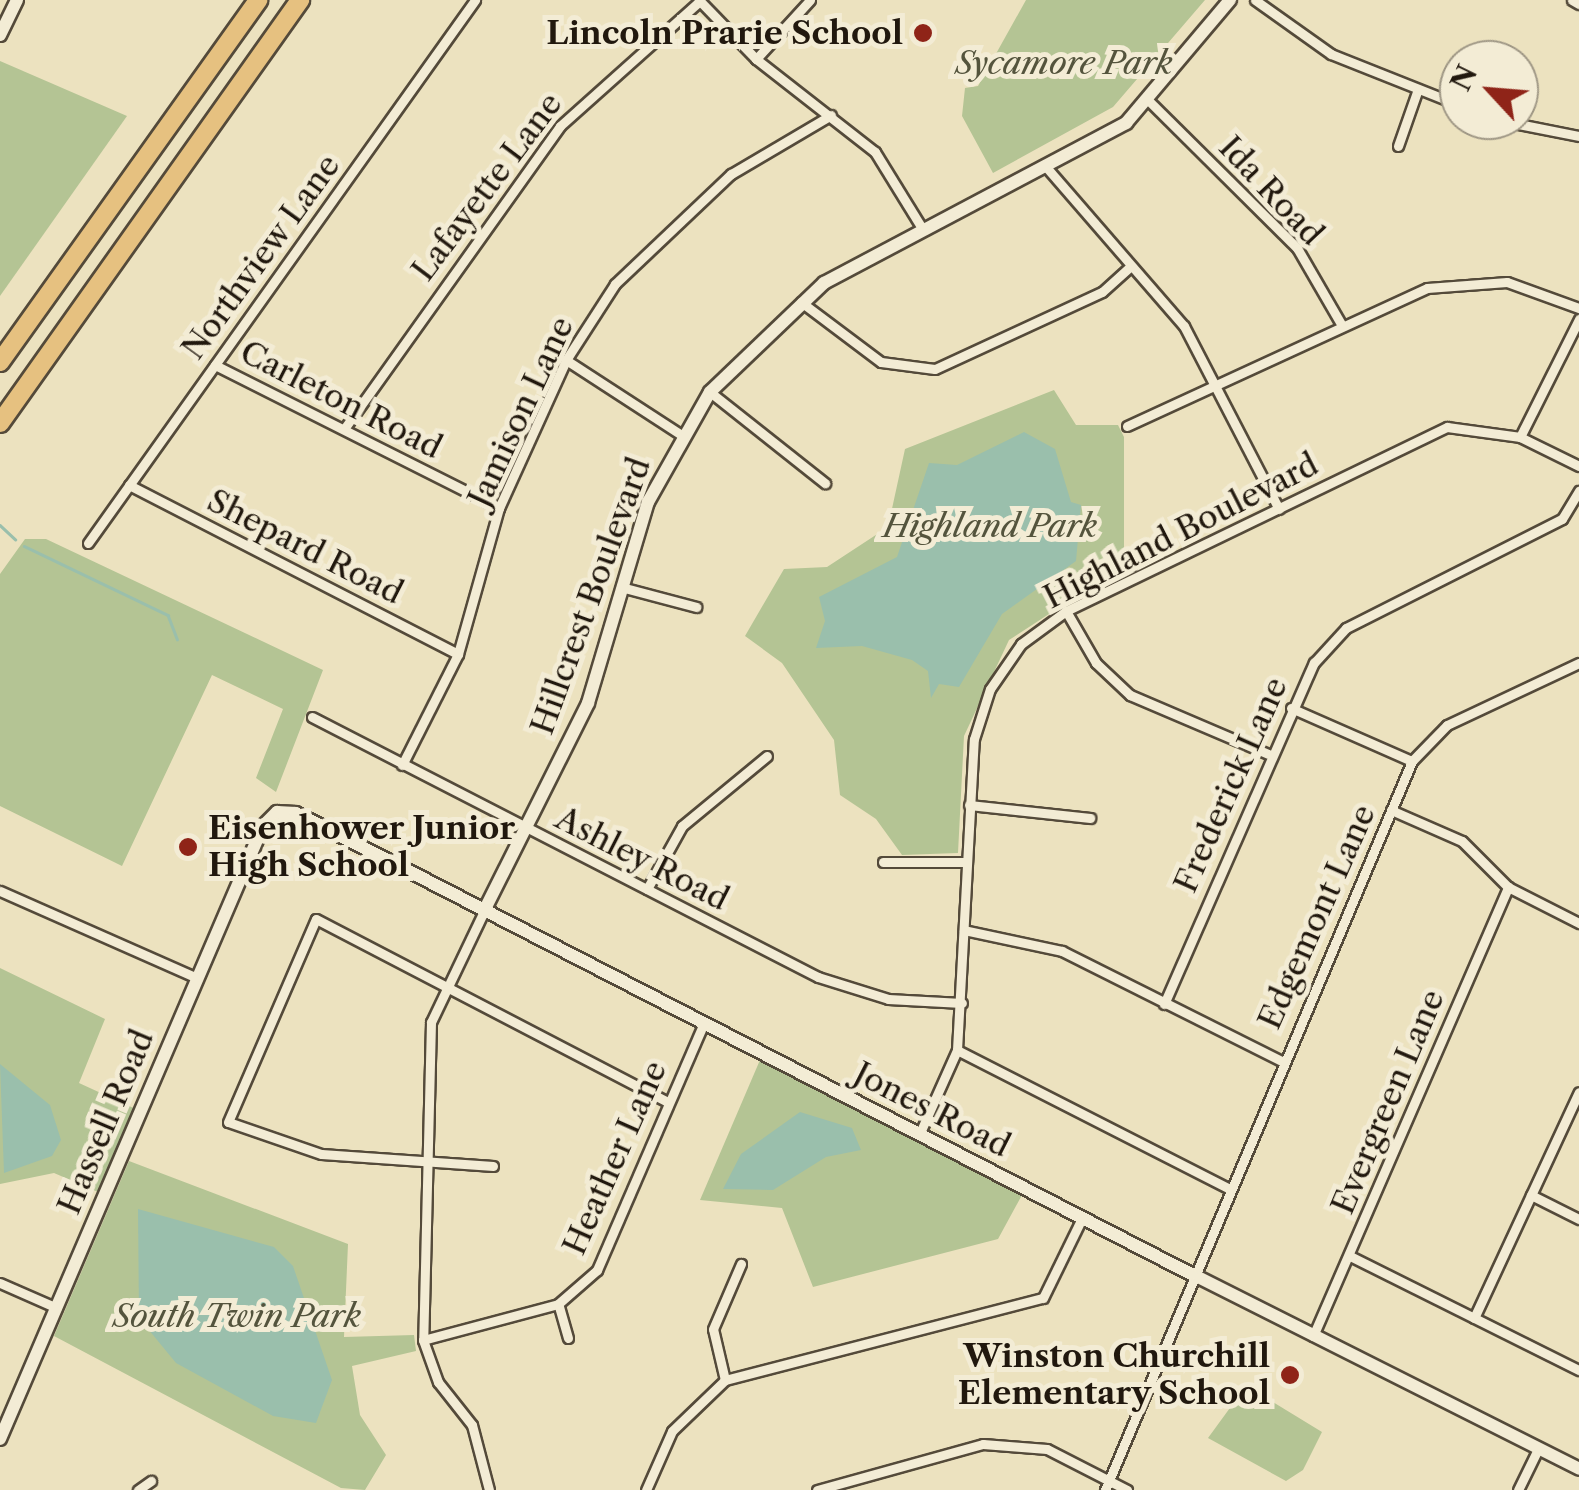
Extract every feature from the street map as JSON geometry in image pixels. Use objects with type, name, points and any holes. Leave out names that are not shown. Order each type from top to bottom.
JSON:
[{"type":"highway","points":[[193,91],[250,0]]},
{"type":"highway","points":[[0,362],[258,0]]},
{"type":"highway","points":[[0,423],[300,0]]},
{"type":"street","points":[[0,35],[17,0]]},
{"type":"street","name":"Northview Lane","points":[[88,543],[475,0]]},
{"type":"street","points":[[699,0],[756,59],[831,115],[892,173],[922,228]]},
{"type":"street","name":"Lafayette Lane","points":[[344,429],[560,126],[699,0]]},
{"type":"street","points":[[756,59],[810,0]]},
{"type":"street","name":"Hillcrest Boulevard","points":[[489,1490],[472,1424],[438,1382],[423,1340],[431,1022],[588,703],[621,587],[680,434],[710,392],[800,301],[922,228],[1048,168],[1150,102],[1230,0]]},
{"type":"street","points":[[1256,0],[1331,54],[1439,98]]},
{"type":"street","points":[[1572,0],[1579,4]]},
{"type":"street","points":[[1398,146],[1418,90]]},
{"type":"street","name":"Ida Road","points":[[1150,102],[1297,248],[1341,324]]},
{"type":"street","name":"Jamison Lane","points":[[402,765],[458,654],[498,508],[566,360],[615,284],[731,174],[831,115]]},
{"type":"street","points":[[1539,128],[1579,136]]},
{"type":"street","points":[[1048,168],[1184,326],[1279,509]]},
{"type":"street","points":[[800,301],[881,362],[935,370],[1102,292],[1131,266]]},
{"type":"street","points":[[1127,426],[1341,324],[1441,286],[1507,282],[1579,308]]},
{"type":"street","points":[[1520,436],[1579,319]]},
{"type":"street","points":[[566,360],[680,434]]},
{"type":"street","name":"Carleton Road","points":[[215,364],[498,508]]},
{"type":"street","points":[[710,392],[824,483]]},
{"type":"street","name":"Highland Boulevard","points":[[920,1135],[957,1050],[969,804],[990,688],[1020,644],[1066,611],[1448,427],[1520,436],[1579,466]]},
{"type":"street","name":"Shepard Road","points":[[130,485],[458,654]]},
{"type":"street","name":"Frederick Lane","points":[[1164,1004],[1268,754],[1291,708],[1346,628],[1562,519],[1579,491]]},
{"type":"street","points":[[621,587],[696,607]]},
{"type":"street","points":[[1066,611],[1096,663],[1130,695],[1268,754]]},
{"type":"street","name":"Edgemont Lane","points":[[1107,1486],[1228,1188],[1412,761],[1447,725],[1579,662]]},
{"type":"street","points":[[1291,708],[1412,761]]},
{"type":"street","name":"Ashley Road","points":[[312,717],[818,978],[888,999],[962,1003]]},
{"type":"street","points":[[648,889],[682,826],[768,756]]},
{"type":"street","points":[[969,804],[1090,818]]},
{"type":"street","points":[[1391,810],[1470,846],[1508,887],[1579,923]]},
{"type":"street","name":"Jones Road","points":[[263,826],[277,812],[296,813],[1579,1469]]},
{"type":"street","name":"Hassell Road","points":[[0,1439],[263,826]]},
{"type":"street","points":[[883,862],[966,862]]},
{"type":"street","name":"Evergreen Lane","points":[[1314,1336],[1508,887]]},
{"type":"street","points":[[0,891],[197,978]]},
{"type":"street","points":[[493,1166],[321,1154],[228,1122],[316,919],[667,1102]]},
{"type":"street","points":[[964,930],[1062,951],[1282,1061]]},
{"type":"street","name":"Heather Lane","points":[[423,1340],[558,1304],[597,1270],[704,1023]]},
{"type":"street","points":[[957,1050],[1228,1188]]},
{"type":"street","points":[[1474,1318],[1579,1092]]},
{"type":"street","points":[[1531,1196],[1579,1219]]},
{"type":"street","points":[[646,1490],[672,1431],[725,1380],[1044,1298],[1082,1218]]},
{"type":"street","points":[[1350,1256],[1579,1370]]},
{"type":"street","points":[[725,1380],[713,1329],[741,1264]]},
{"type":"street","points":[[0,1283],[57,1308]]},
{"type":"street","points":[[558,1304],[568,1338]]},
{"type":"street","points":[[817,1490],[983,1444],[1046,1449],[1107,1486],[1127,1490]]},
{"type":"street","points":[[1518,1490],[1538,1448]]},
{"type":"street","points":[[138,1490],[151,1482]]},
{"type":"green space","name":"Sycamore Park","points":[[1026,0],[1205,0],[1113,107],[993,173],[962,116],[965,88],[978,86]]},
{"type":"green space","points":[[0,61],[127,116],[0,296]]},
{"type":"green space","name":"Highland Park","points":[[1054,390],[1076,425],[1118,425],[1124,437],[1124,565],[1009,640],[964,736],[958,853],[902,855],[876,819],[840,795],[834,740],[782,663],[745,636],[784,569],[827,567],[888,527],[905,449]]},
{"type":"green space","points":[[25,539],[46,539],[323,670],[276,792],[256,778],[283,709],[212,675],[122,866],[0,806],[0,574]]},
{"type":"green space","points":[[0,968],[105,1019],[79,1083],[140,1111],[105,1195],[54,1173],[0,1184]]},
{"type":"green space","points":[[760,1060],[1022,1195],[998,1239],[813,1287],[782,1208],[700,1200]]},
{"type":"green space","name":"South Twin Park","points":[[129,1161],[348,1244],[344,1337],[414,1335],[416,1351],[352,1366],[360,1415],[386,1455],[365,1490],[341,1488],[54,1336]]},
{"type":"green space","points":[[1258,1393],[1322,1432],[1303,1470],[1286,1481],[1208,1438],[1235,1401],[1250,1407]]},
{"type":"shaded area","points":[[1024,432],[1055,449],[1071,502],[1081,505],[1076,561],[1002,614],[959,687],[939,684],[931,698],[928,671],[912,660],[862,646],[816,648],[825,621],[819,597],[897,557],[929,463],[957,465]]},
{"type":"shaded area","points":[[0,1064],[50,1105],[61,1140],[52,1156],[4,1173]]},
{"type":"shaded area","points":[[800,1112],[852,1128],[861,1150],[826,1157],[773,1190],[723,1189],[741,1154]]},
{"type":"shaded area","points":[[138,1209],[274,1247],[293,1266],[332,1380],[316,1423],[273,1416],[176,1363],[139,1318]]},
{"type":"waterway","points":[[0,525],[15,539]]},
{"type":"waterway","points":[[24,546],[168,615],[177,639]]},
{"type":"place","name":"Lincoln Prarie School","points":[[923,33]]},
{"type":"place","name":"Eisenhower Junior High School","points":[[188,847]]},
{"type":"place","name":"Winston Churchill Elementary School","points":[[1290,1375]]}]
